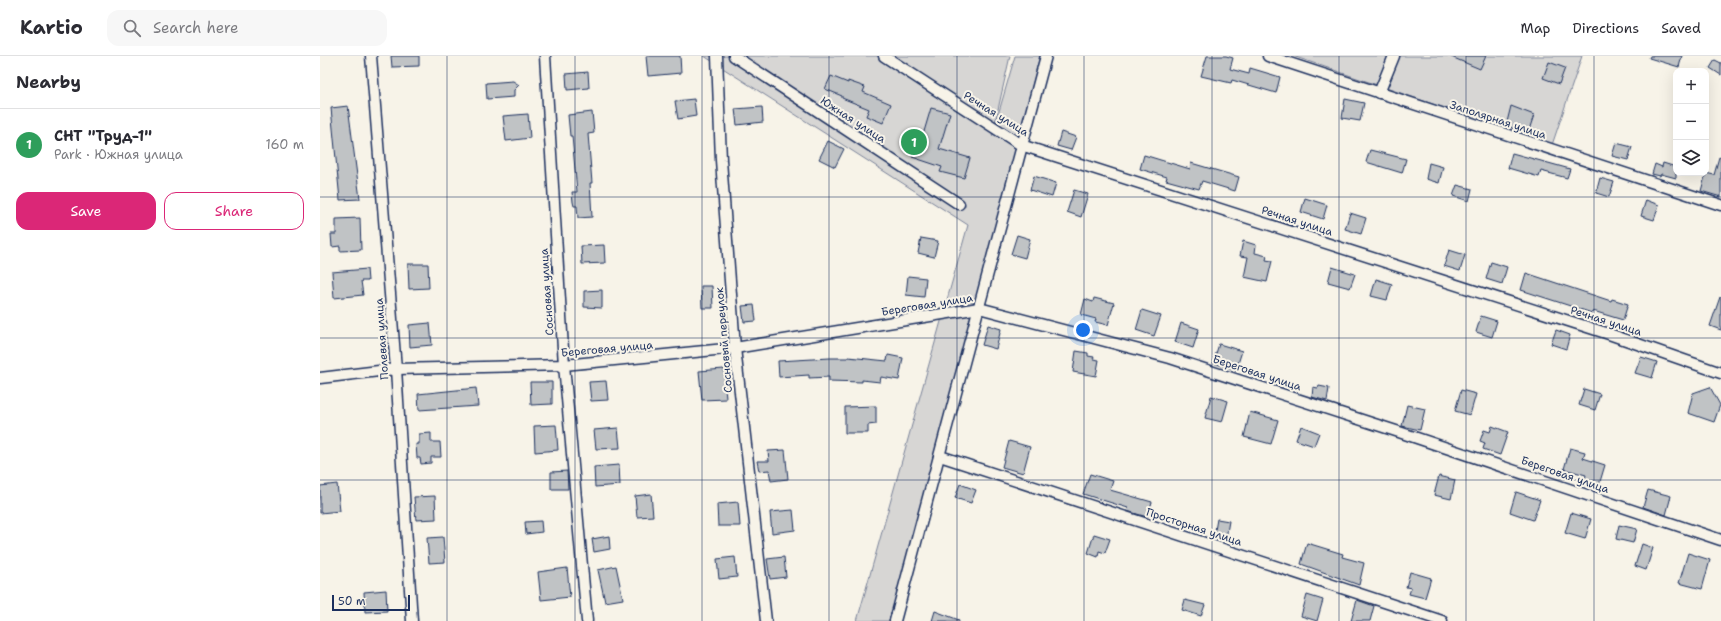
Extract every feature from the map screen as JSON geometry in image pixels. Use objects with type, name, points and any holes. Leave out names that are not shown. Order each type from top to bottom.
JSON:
[{"type":"street","name":"Полевая улица","points":[[371,56],[396,369],[412,621]]},
{"type":"street","name":"Сосновая улица","points":[[545,56],[564,365],[587,621]]},
{"type":"street","name":"Сосновый переулок","points":[[717,56],[722,160],[735,348],[766,621]]},
{"type":"street","name":"Южная улица","points":[[734,56],[959,204]]},
{"type":"street","name":"Речная улица","points":[[884,56],[1021,145],[1602,331],[1721,373]]},
{"type":"street","points":[[895,621],[1046,56]]},
{"type":"street","name":"Заполярная улица","points":[[1268,56],[1298,61],[1379,93],[1721,205]]},
{"type":"street","points":[[1379,93],[1394,56]]},
{"type":"street","name":"Береговая улица","points":[[320,378],[396,369],[564,365],[735,348],[979,308],[1170,358],[1396,430],[1721,540]]},
{"type":"street","name":"Просторная улица","points":[[940,456],[1442,621]]},
{"type":"shaded area","points":[[704,56],[1010,56],[992,136],[1015,56],[1040,56],[893,621],[857,621],[968,225]]},
{"type":"shaded area","points":[[1293,56],[1582,56],[1552,145]]},
{"type":"building","points":[[391,56],[419,56],[419,66],[392,67]]},
{"type":"building","points":[[646,56],[680,56],[681,73],[648,76]]},
{"type":"building","points":[[1207,56],[1226,56],[1233,58],[1230,69],[1249,74],[1250,68],[1280,77],[1276,93],[1232,80],[1231,83],[1201,76]]},
{"type":"building","points":[[1449,56],[1486,56],[1480,69]]},
{"type":"building","points":[[1650,56],[1682,56],[1679,67],[1649,58]]},
{"type":"building","points":[[1715,60],[1721,63],[1721,75],[1710,68]]},
{"type":"building","points":[[1549,62],[1565,68],[1559,84],[1543,78]]},
{"type":"building","points":[[588,72],[589,88],[567,90],[566,74]]},
{"type":"building","points":[[831,76],[848,83],[848,81],[865,87],[863,92],[891,104],[883,123],[866,116],[869,109],[825,89]]},
{"type":"building","points":[[513,81],[519,85],[514,90],[514,97],[487,99],[486,83]]},
{"type":"building","points":[[694,99],[696,116],[678,119],[675,101]]},
{"type":"building","points":[[1345,99],[1364,103],[1360,121],[1342,118]]},
{"type":"building","points":[[348,106],[360,199],[340,200],[331,108]]},
{"type":"building","points":[[1511,106],[1534,115],[1528,133],[1506,126]]},
{"type":"building","points":[[762,107],[763,122],[737,125],[735,109]]},
{"type":"building","points":[[931,108],[950,113],[939,149],[970,158],[964,178],[940,172],[942,167],[912,157],[920,134],[923,135]]},
{"type":"building","points":[[592,112],[594,133],[588,134],[592,183],[590,183],[592,217],[578,218],[577,206],[574,206],[572,192],[577,192],[572,136],[570,136],[568,115]]},
{"type":"building","points":[[528,114],[530,138],[506,141],[503,116]]},
{"type":"building","points":[[1061,132],[1076,137],[1071,150],[1057,146]]},
{"type":"building","points":[[828,141],[844,149],[835,167],[819,159]]},
{"type":"building","points":[[1616,143],[1632,147],[1628,160],[1612,156]]},
{"type":"building","points":[[1370,150],[1406,159],[1402,173],[1366,162]]},
{"type":"building","points":[[1512,153],[1570,169],[1567,178],[1541,171],[1539,177],[1508,168]]},
{"type":"building","points":[[1144,155],[1190,169],[1191,163],[1239,177],[1235,191],[1202,181],[1199,189],[1166,180],[1167,177],[1140,169]]},
{"type":"building","points":[[1719,157],[1721,158],[1721,197],[1701,191],[1705,176],[1709,176],[1709,174],[1714,175]]},
{"type":"building","points":[[1429,163],[1443,167],[1439,183],[1426,179]]},
{"type":"building","points":[[1663,163],[1673,166],[1673,176],[1676,176],[1676,178],[1661,174],[1660,176],[1652,174],[1655,164],[1662,167]]},
{"type":"building","points":[[1034,176],[1056,183],[1052,197],[1030,190]]},
{"type":"building","points":[[1600,178],[1614,182],[1609,197],[1596,193]]},
{"type":"building","points":[[1457,185],[1472,189],[1469,201],[1453,196]]},
{"type":"building","points":[[1074,190],[1088,194],[1081,217],[1067,212]]},
{"type":"building","points":[[1305,198],[1327,205],[1323,219],[1301,212]]},
{"type":"building","points":[[1646,200],[1659,205],[1654,220],[1641,216]]},
{"type":"building","points":[[1350,213],[1366,218],[1361,234],[1345,229]]},
{"type":"building","points":[[360,218],[361,250],[340,251],[340,246],[332,247],[331,234],[336,234],[336,219]]},
{"type":"building","points":[[1017,235],[1030,239],[1025,258],[1011,254]]},
{"type":"building","points":[[921,238],[938,241],[934,257],[918,253]]},
{"type":"building","points":[[1243,241],[1256,245],[1255,253],[1267,256],[1266,260],[1272,261],[1267,282],[1244,277],[1248,257],[1240,256]]},
{"type":"building","points":[[604,245],[605,263],[582,264],[581,246]]},
{"type":"building","points":[[1449,250],[1465,255],[1460,271],[1444,266]]},
{"type":"building","points":[[1491,262],[1507,267],[1502,284],[1486,279]]},
{"type":"building","points":[[408,264],[428,264],[429,288],[409,289]]},
{"type":"building","points":[[1332,267],[1355,274],[1350,288],[1328,282]]},
{"type":"building","points":[[367,269],[368,281],[361,281],[363,295],[334,298],[332,272]]},
{"type":"building","points":[[1526,273],[1611,301],[1612,299],[1628,304],[1623,320],[1593,311],[1592,313],[1521,290]]},
{"type":"building","points":[[908,276],[926,278],[924,297],[906,295]]},
{"type":"building","points":[[1376,279],[1392,284],[1387,300],[1371,296]]},
{"type":"building","points":[[701,286],[712,286],[713,308],[702,308]]},
{"type":"building","points":[[602,290],[602,308],[584,307],[584,291]]},
{"type":"building","points":[[1720,297],[1721,298],[1721,330],[1710,326]]},
{"type":"building","points":[[1094,298],[1114,303],[1108,325],[1095,322],[1096,319],[1081,315],[1085,299],[1093,302]]},
{"type":"building","points":[[754,305],[756,321],[744,322],[742,306]]},
{"type":"building","points":[[1142,310],[1161,316],[1154,336],[1136,330]]},
{"type":"building","points":[[1481,316],[1497,321],[1492,337],[1476,332]]},
{"type":"building","points":[[430,323],[432,345],[410,347],[409,325]]},
{"type":"building","points":[[1181,323],[1199,329],[1193,348],[1175,342]]},
{"type":"building","points":[[988,325],[1001,329],[996,349],[982,345]]},
{"type":"building","points":[[1556,330],[1570,335],[1566,349],[1551,344]]},
{"type":"building","points":[[1219,344],[1242,351],[1236,370],[1213,363]]},
{"type":"building","points":[[1076,351],[1088,353],[1088,356],[1099,360],[1096,376],[1073,372]]},
{"type":"building","points":[[888,355],[903,358],[899,380],[881,377],[880,382],[862,380],[862,382],[829,381],[829,377],[809,378],[809,375],[779,377],[778,361],[848,357],[887,361]]},
{"type":"building","points":[[1641,357],[1657,362],[1652,378],[1635,373]]},
{"type":"building","points":[[724,369],[726,399],[702,400],[699,371]]},
{"type":"building","points":[[606,381],[608,400],[591,401],[589,382]]},
{"type":"building","points":[[530,382],[552,382],[552,404],[531,405]]},
{"type":"building","points":[[1319,386],[1329,388],[1327,401],[1312,397],[1313,387],[1318,388]]},
{"type":"building","points":[[1710,387],[1720,405],[1714,422],[1688,413],[1693,393]]},
{"type":"building","points":[[476,388],[478,406],[419,410],[418,394]]},
{"type":"building","points":[[1584,389],[1600,394],[1595,410],[1579,405]]},
{"type":"building","points":[[1461,390],[1476,394],[1470,415],[1455,411]]},
{"type":"building","points":[[1211,396],[1228,401],[1222,422],[1205,418]]},
{"type":"building","points":[[1407,405],[1425,409],[1420,430],[1402,426]]},
{"type":"building","points":[[876,406],[876,424],[868,425],[868,433],[845,433],[845,407]]},
{"type":"building","points":[[1250,412],[1278,420],[1271,444],[1244,437]]},
{"type":"building","points":[[556,425],[558,450],[535,452],[534,426]]},
{"type":"building","points":[[1301,426],[1319,433],[1314,446],[1296,440]]},
{"type":"building","points":[[1492,426],[1508,432],[1500,455],[1483,449],[1485,443],[1480,441],[1484,430],[1490,432]]},
{"type":"building","points":[[618,428],[620,448],[596,449],[594,430]]},
{"type":"building","points":[[431,433],[431,442],[440,442],[441,457],[431,457],[431,463],[421,464],[420,458],[417,458],[416,444],[419,444],[419,434]]},
{"type":"building","points":[[1009,441],[1030,447],[1023,473],[1002,467]]},
{"type":"building","points":[[1570,448],[1585,452],[1583,458],[1605,465],[1599,485],[1584,481],[1586,475],[1564,469]]},
{"type":"building","points":[[785,450],[788,479],[771,481],[769,470],[759,471],[757,461],[769,461],[768,451]]},
{"type":"building","points":[[619,465],[620,485],[595,487],[594,467]]},
{"type":"building","points":[[567,471],[568,489],[551,489],[551,472]]},
{"type":"building","points":[[1090,474],[1113,481],[1110,490],[1152,502],[1147,517],[1127,511],[1128,508],[1083,494]]},
{"type":"building","points":[[1439,476],[1455,480],[1451,499],[1434,495]]},
{"type":"building","points":[[337,484],[340,511],[320,513],[320,486]]},
{"type":"building","points":[[960,484],[976,490],[971,503],[955,498]]},
{"type":"building","points":[[1648,490],[1671,496],[1666,515],[1643,507]]},
{"type":"building","points":[[1516,492],[1540,500],[1533,520],[1510,512]]},
{"type":"building","points":[[651,494],[653,516],[637,517],[635,496]]},
{"type":"building","points":[[435,496],[436,519],[416,520],[414,497]]},
{"type":"building","points":[[738,502],[740,526],[718,526],[717,504]]},
{"type":"building","points":[[793,510],[795,530],[772,533],[770,512]]},
{"type":"building","points":[[1571,513],[1591,519],[1585,539],[1565,533]]},
{"type":"building","points":[[1217,519],[1229,521],[1226,538],[1214,536]]},
{"type":"building","points":[[541,521],[542,532],[526,534],[525,522]]},
{"type":"building","points":[[1619,525],[1637,529],[1633,543],[1616,539]]},
{"type":"building","points":[[1094,534],[1110,539],[1105,553],[1099,551],[1098,557],[1088,553]]},
{"type":"building","points":[[609,536],[610,549],[594,552],[592,539]]},
{"type":"building","points":[[443,537],[445,562],[429,563],[427,538]]},
{"type":"building","points":[[1307,543],[1343,554],[1342,557],[1364,563],[1359,585],[1301,564]]},
{"type":"building","points":[[1642,544],[1653,548],[1646,570],[1635,566]]},
{"type":"building","points":[[1688,553],[1710,560],[1702,589],[1679,583]]},
{"type":"building","points":[[735,557],[737,577],[719,579],[717,559]]},
{"type":"building","points":[[784,557],[786,577],[770,579],[767,559]]},
{"type":"building","points":[[616,566],[623,599],[605,602],[598,570]]},
{"type":"building","points":[[567,568],[570,597],[541,600],[538,572]]},
{"type":"building","points":[[1410,572],[1431,578],[1425,598],[1409,594],[1411,588],[1406,587]]},
{"type":"building","points":[[386,590],[387,611],[365,612],[364,592]]},
{"type":"building","points":[[1307,595],[1323,600],[1317,621],[1301,616]]},
{"type":"building","points":[[1185,600],[1205,605],[1201,616],[1182,610]]},
{"type":"building","points":[[1357,600],[1374,606],[1370,621],[1351,621]]},
{"type":"building","points":[[935,611],[959,620],[959,621],[932,621]]},
{"type":"place","name":"СНТ \"Труд-1\"","points":[[914,142]]}]
